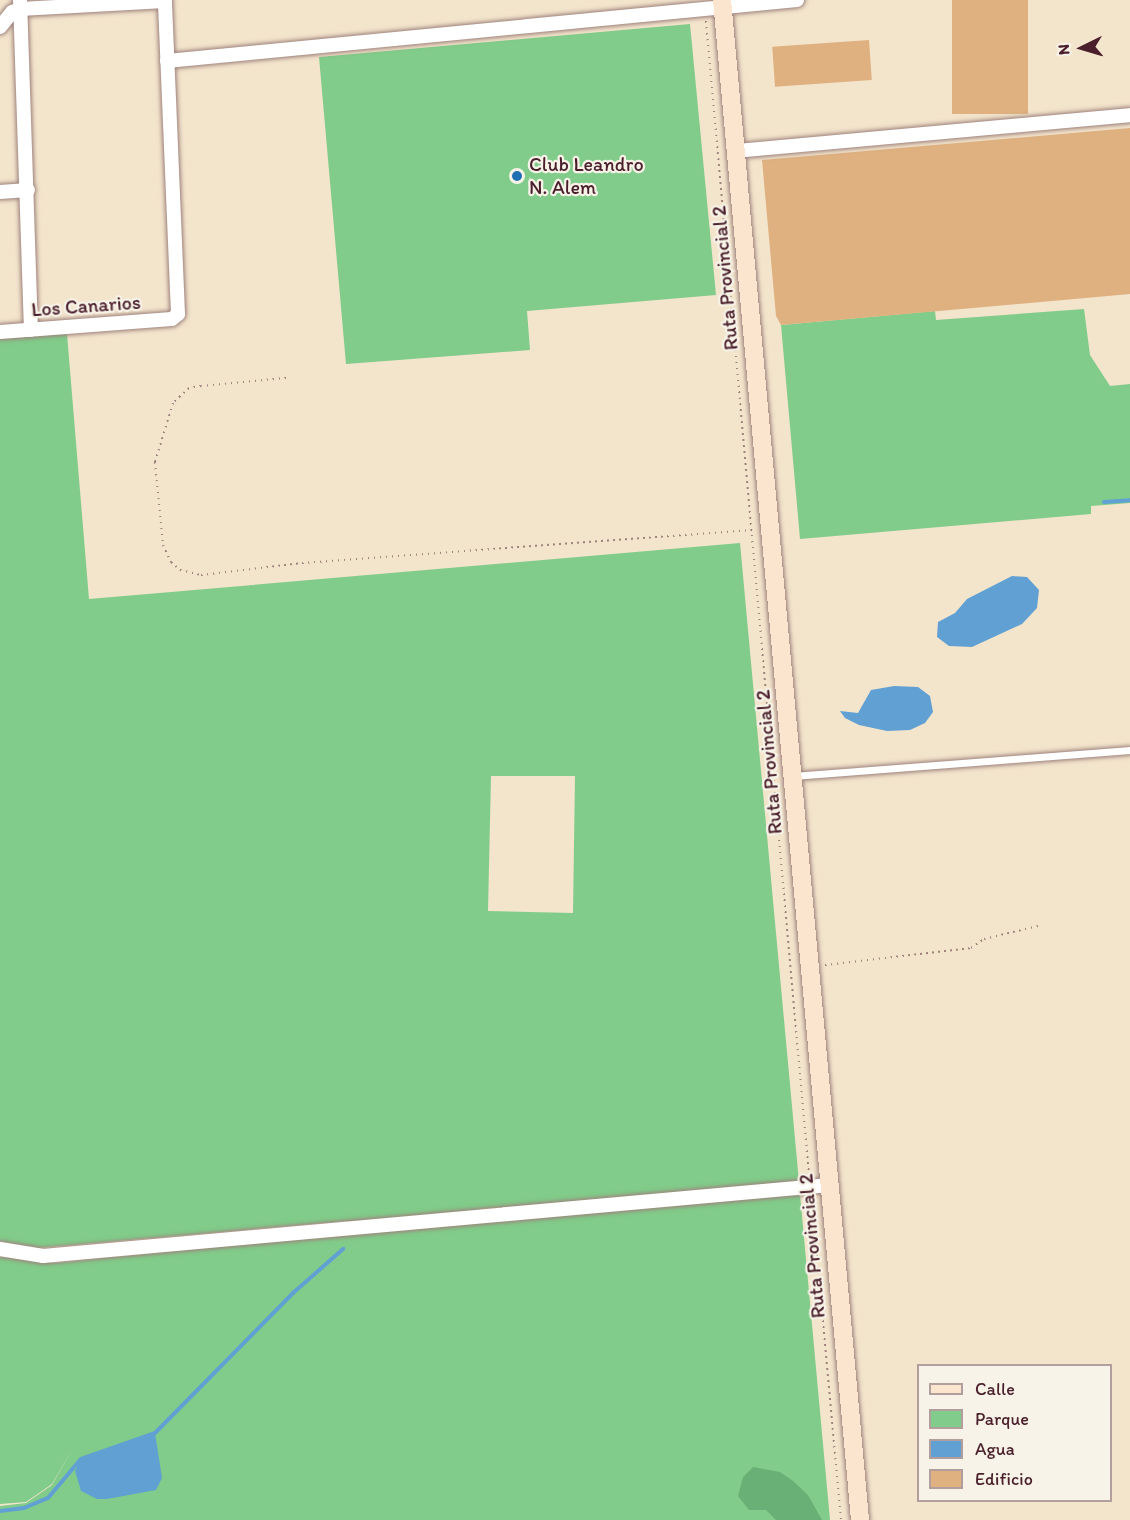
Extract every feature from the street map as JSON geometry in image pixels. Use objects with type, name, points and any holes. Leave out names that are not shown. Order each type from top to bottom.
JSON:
[{"type":"main road","name":"Ruta Provincial 2","points":[[717,4],[736,152],[860,1520]]},
{"type":"street","points":[[0,27],[20,5],[165,0],[167,61],[717,4],[797,0]]},
{"type":"street","points":[[20,5],[31,330]]},
{"type":"street","name":"Los Canarios","points":[[0,332],[176,318],[167,61]]},
{"type":"street","points":[[736,152],[1130,115]]},
{"type":"street","points":[[0,192],[28,190]]},
{"type":"street","points":[[0,1249],[43,1256],[830,1185]]},
{"type":"lane","points":[[793,776],[1130,750]]},
{"type":"path","points":[[717,4],[752,530],[841,1520]]},
{"type":"path","points":[[286,378],[189,388],[172,403],[155,462],[163,545],[171,562],[180,570],[201,575],[303,563],[770,528]]},
{"type":"path","points":[[810,967],[971,948],[984,939],[1038,926]]},
{"type":"green space","name":"Club Leandro N. Alem","points":[[690,24],[716,295],[527,311],[530,350],[346,364],[319,57]]},
{"type":"green space","points":[[1084,309],[1090,355],[1110,386],[1130,384],[1130,503],[1091,506],[1091,514],[800,539],[781,325],[935,311],[936,320]]},
{"type":"green space","points":[[67,334],[89,599],[740,543],[799,1182],[480,1209],[475,1221],[800,1194],[830,1520],[0,1520],[0,1506],[26,1503],[52,1485],[74,1446],[52,1484],[26,1502],[0,1504],[0,1257],[55,1263],[334,1235],[347,1221],[37,1248],[0,1241],[0,339]],"holes":[[[491,776],[575,776],[573,913],[488,911]]]},
{"type":"green space","points":[[753,1467],[780,1472],[793,1481],[808,1495],[822,1520],[776,1520],[766,1510],[749,1510],[738,1496],[743,1477]]},
{"type":"water","points":[[1012,576],[1027,577],[1039,590],[1037,608],[1022,624],[972,647],[949,646],[937,637],[938,622],[955,613],[967,599]]},
{"type":"water","points":[[894,686],[918,687],[930,696],[933,712],[925,723],[910,730],[887,731],[859,725],[845,718],[840,711],[858,713],[871,690]]},
{"type":"water","points":[[155,1433],[162,1478],[156,1490],[107,1499],[97,1499],[81,1491],[75,1471],[81,1459]]},
{"type":"building","points":[[952,0],[1028,0],[1028,114],[952,114]]},
{"type":"building","points":[[869,40],[872,80],[775,87],[772,47]]},
{"type":"building","points":[[1130,128],[1130,294],[781,325],[776,316],[762,160]]},
{"type":"waterway","points":[[1104,502],[1130,500]]},
{"type":"waterway","points":[[0,1511],[24,1508],[48,1498],[81,1459],[155,1433],[293,1293],[343,1249]]},
{"type":"place","name":"Club Leandro N. Alem","points":[[517,176]]}]
